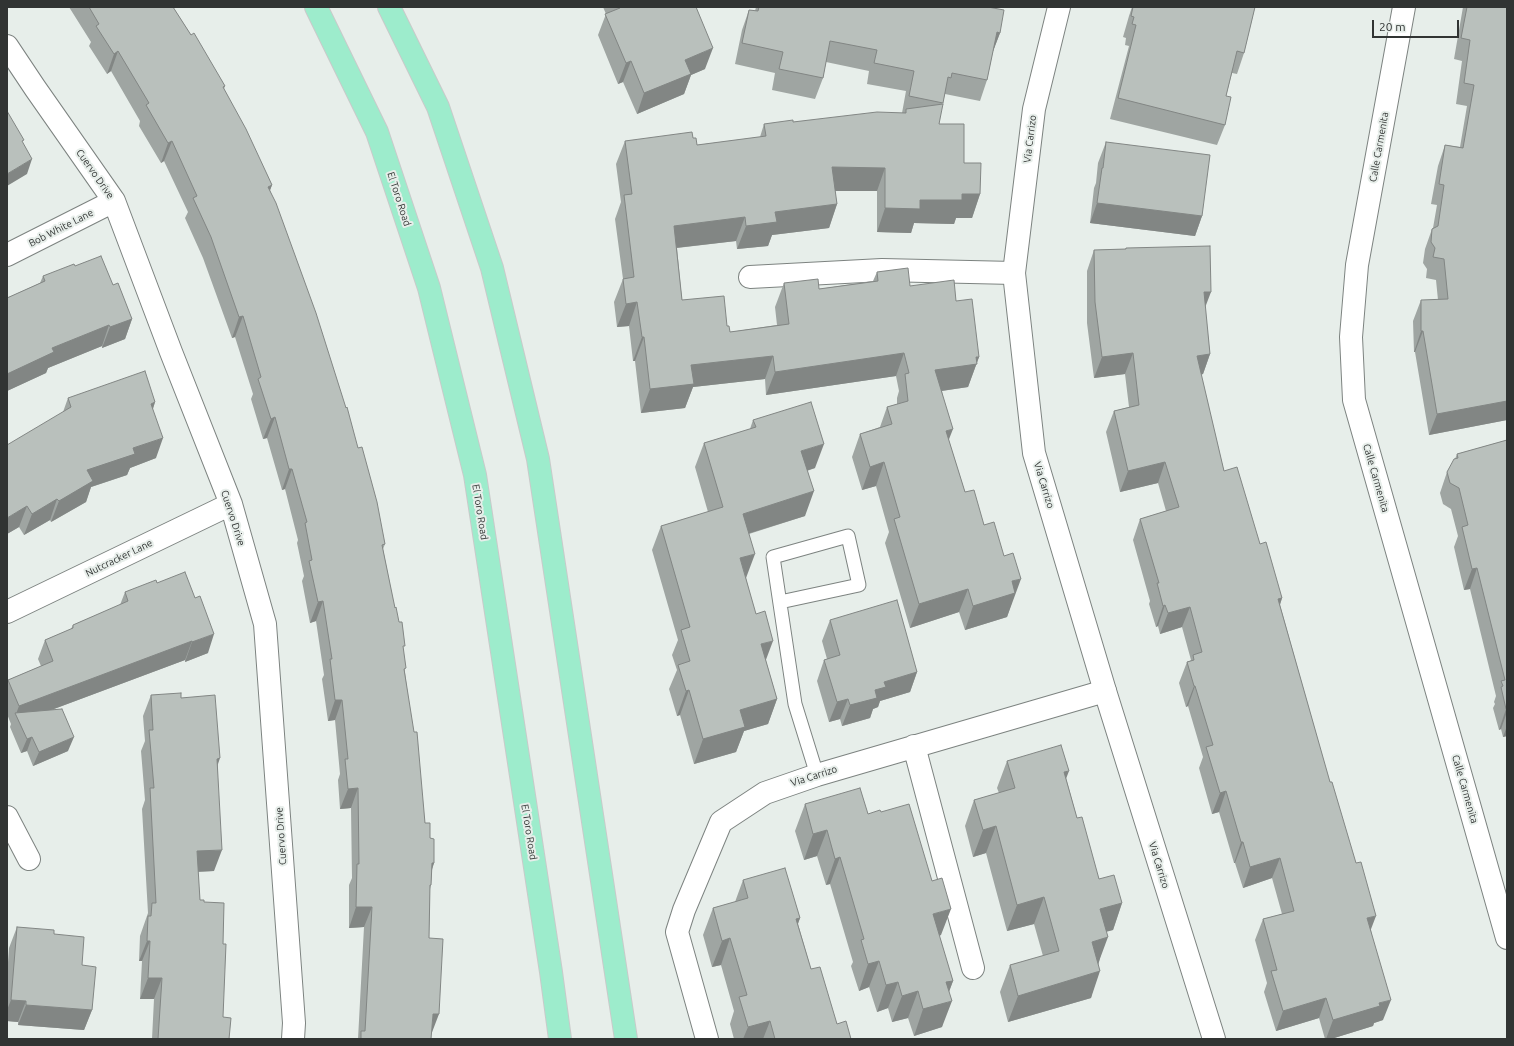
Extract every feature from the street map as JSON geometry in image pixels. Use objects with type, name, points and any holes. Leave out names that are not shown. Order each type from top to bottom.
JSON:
[{"type":"main road","name":"El Toro Road","points":[[316,7],[376,132],[429,288],[474,475],[551,972],[560,1039]]},
{"type":"main road","points":[[389,7],[438,107],[489,261],[538,459],[626,1039]]},
{"type":"street","name":"Via Carrizo","points":[[1059,7],[1034,109],[1014,273],[1034,453],[1105,691],[1214,1039]]},
{"type":"street","name":"Calle Carmenita","points":[[1404,7],[1357,265],[1351,338],[1354,400],[1507,938]]},
{"type":"street","name":"Cuervo Drive","points":[[7,46],[34,88],[114,201],[171,352],[231,504],[265,624],[294,1023],[293,1039]]},
{"type":"street","name":"Bob White Lane","points":[[7,255],[114,201]]},
{"type":"street","points":[[750,278],[882,270],[1014,273]]},
{"type":"street","name":"Nutcracker Lane","points":[[7,612],[231,504]]},
{"type":"street","name":"Via Carrizo","points":[[707,1039],[677,932],[684,910],[721,822],[765,793],[817,775],[1105,691]]},
{"type":"street","points":[[914,746],[973,968]]},
{"type":"street","points":[[7,817],[29,859]]},
{"type":"lane","points":[[780,602],[859,585],[848,536],[773,557],[780,602],[796,704],[817,775]]},
{"type":"building","points":[[89,7],[173,7],[191,35],[194,33],[225,86],[223,87],[246,129],[272,185],[268,187],[276,203],[316,313],[346,408],[347,407],[358,448],[362,447],[377,502],[385,544],[382,545],[395,608],[396,607],[399,622],[402,622],[406,668],[404,669],[414,732],[417,732],[425,823],[430,823],[430,838],[434,839],[434,863],[432,863],[430,885],[429,938],[443,939],[439,1014],[433,1014],[431,1039],[361,1039],[361,1031],[365,1031],[372,907],[356,907],[357,864],[359,864],[358,788],[348,789],[345,759],[348,759],[342,700],[335,700],[330,659],[332,659],[323,601],[318,602],[309,561],[312,560],[305,523],[307,522],[292,469],[289,469],[275,417],[271,419],[258,379],[261,377],[243,316],[239,317],[211,237],[193,198],[197,196],[172,141],[168,143],[146,105],[149,103],[118,51],[114,54],[96,26],[99,24]]},
{"type":"building","points":[[619,7],[696,7],[713,48],[685,60],[691,74],[644,93],[631,61],[626,63],[605,14],[620,8]]},
{"type":"building","points":[[759,7],[988,7],[1004,10],[1000,33],[997,32],[987,80],[952,73],[951,78],[948,77],[943,103],[909,96],[914,71],[874,63],[877,50],[830,41],[823,78],[779,69],[783,52],[742,43],[749,10],[758,11]]},
{"type":"building","points":[[1133,7],[1255,7],[1244,53],[1237,51],[1226,96],[1231,97],[1225,125],[1118,98],[1136,25],[1132,24],[1134,17],[1131,16]]},
{"type":"building","points":[[1467,7],[1507,7],[1507,401],[1437,414],[1423,331],[1421,331],[1421,300],[1448,299],[1444,259],[1433,257],[1435,248],[1431,242],[1432,229],[1438,226],[1444,185],[1439,184],[1445,145],[1463,148],[1474,85],[1464,83],[1470,40],[1461,38]]},
{"type":"building","points":[[943,104],[939,124],[964,124],[964,163],[981,163],[980,194],[962,194],[962,200],[920,200],[920,209],[885,208],[885,168],[832,167],[837,204],[775,212],[777,222],[746,226],[745,217],[674,226],[682,300],[724,296],[727,326],[729,326],[730,332],[789,324],[784,283],[818,279],[819,289],[878,281],[877,272],[908,268],[910,286],[954,280],[956,301],[972,299],[979,357],[976,357],[977,364],[935,370],[953,429],[946,431],[965,492],[974,490],[984,525],[994,522],[1004,556],[1013,553],[1021,579],[1012,581],[1015,593],[973,606],[968,589],[919,604],[894,519],[900,517],[884,462],[870,467],[860,434],[892,424],[887,407],[908,401],[905,374],[909,373],[904,353],[775,372],[773,356],[691,365],[694,384],[650,389],[644,337],[642,337],[637,302],[626,304],[623,279],[634,277],[624,195],[632,194],[625,141],[692,132],[693,138],[696,138],[697,145],[766,136],[764,124],[877,112],[906,113],[906,109]]},
{"type":"building","points":[[7,111],[24,140],[22,141],[32,159],[7,174]]},
{"type":"building","points":[[1106,142],[1210,155],[1202,216],[1097,203]]},
{"type":"building","points":[[1210,246],[1211,292],[1204,292],[1210,354],[1197,356],[1224,471],[1237,467],[1260,544],[1266,542],[1282,598],[1278,599],[1330,782],[1332,782],[1356,863],[1361,862],[1376,916],[1367,918],[1391,1000],[1379,1003],[1380,1006],[1333,1020],[1326,998],[1283,1011],[1271,971],[1277,970],[1263,919],[1294,911],[1280,858],[1250,867],[1226,791],[1220,793],[1206,747],[1213,745],[1187,662],[1194,660],[1193,655],[1202,652],[1190,607],[1168,613],[1165,605],[1163,606],[1157,583],[1159,583],[1140,519],[1179,507],[1165,462],[1128,471],[1114,411],[1139,405],[1133,353],[1102,357],[1095,302],[1094,250]]},
{"type":"building","points":[[101,256],[113,285],[118,283],[132,319],[110,327],[109,325],[52,348],[54,352],[7,374],[7,298],[45,281],[43,276],[74,264],[75,266]]},
{"type":"building","points":[[145,371],[155,402],[151,404],[163,438],[133,448],[135,454],[87,470],[93,481],[59,501],[57,499],[32,514],[27,506],[7,518],[7,445],[71,407],[68,398]]},
{"type":"building","points":[[811,402],[824,444],[801,451],[814,491],[743,514],[755,554],[740,558],[756,614],[765,611],[773,641],[761,644],[777,699],[740,710],[745,727],[703,739],[689,690],[686,691],[678,665],[690,661],[681,630],[690,627],[661,526],[723,507],[704,443],[756,427],[753,420]]},
{"type":"building","points":[[1507,440],[1506,709],[1501,687],[1503,686],[1501,681],[1505,680],[1477,568],[1472,569],[1462,527],[1468,525],[1459,488],[1450,483],[1447,472],[1454,459],[1458,458],[1457,454]]},
{"type":"building","points":[[185,572],[195,598],[200,596],[214,634],[19,706],[8,680],[53,661],[45,640],[73,628],[73,625],[128,601],[125,592],[156,580],[157,583]]},
{"type":"building","points":[[897,600],[917,672],[884,682],[886,687],[875,690],[877,698],[850,705],[848,699],[837,702],[824,660],[840,655],[830,620]]},
{"type":"building","points":[[181,693],[181,698],[215,695],[220,758],[217,759],[222,850],[197,851],[200,900],[204,900],[204,902],[224,903],[223,944],[226,944],[223,1017],[231,1018],[229,1039],[158,1039],[162,978],[148,978],[150,941],[147,941],[148,916],[151,916],[152,903],[156,903],[150,788],[154,788],[149,730],[153,730],[151,695]]},
{"type":"building","points":[[62,709],[74,737],[39,752],[32,737],[27,739],[15,713]]},
{"type":"building","points":[[1061,745],[1069,771],[1064,772],[1077,818],[1082,817],[1099,879],[1114,875],[1122,903],[1100,909],[1108,937],[1092,942],[1100,971],[1018,996],[1010,965],[1059,951],[1044,897],[1017,905],[996,826],[983,830],[974,800],[1015,788],[1007,761]]},
{"type":"building","points":[[860,788],[868,814],[909,804],[932,881],[942,878],[951,909],[933,914],[953,981],[946,982],[952,1001],[923,1009],[918,991],[902,996],[898,982],[886,985],[879,961],[868,964],[861,940],[864,939],[840,857],[835,859],[827,830],[813,834],[805,804]]},
{"type":"building","points":[[785,868],[800,918],[796,919],[811,969],[820,967],[837,1024],[846,1021],[851,1039],[775,1039],[770,1021],[748,1027],[739,997],[747,995],[730,938],[722,941],[713,908],[748,898],[743,880]]},
{"type":"building","points":[[17,927],[54,930],[54,934],[84,937],[82,965],[96,967],[92,1010],[26,1005],[26,1001],[11,1000]]}]
